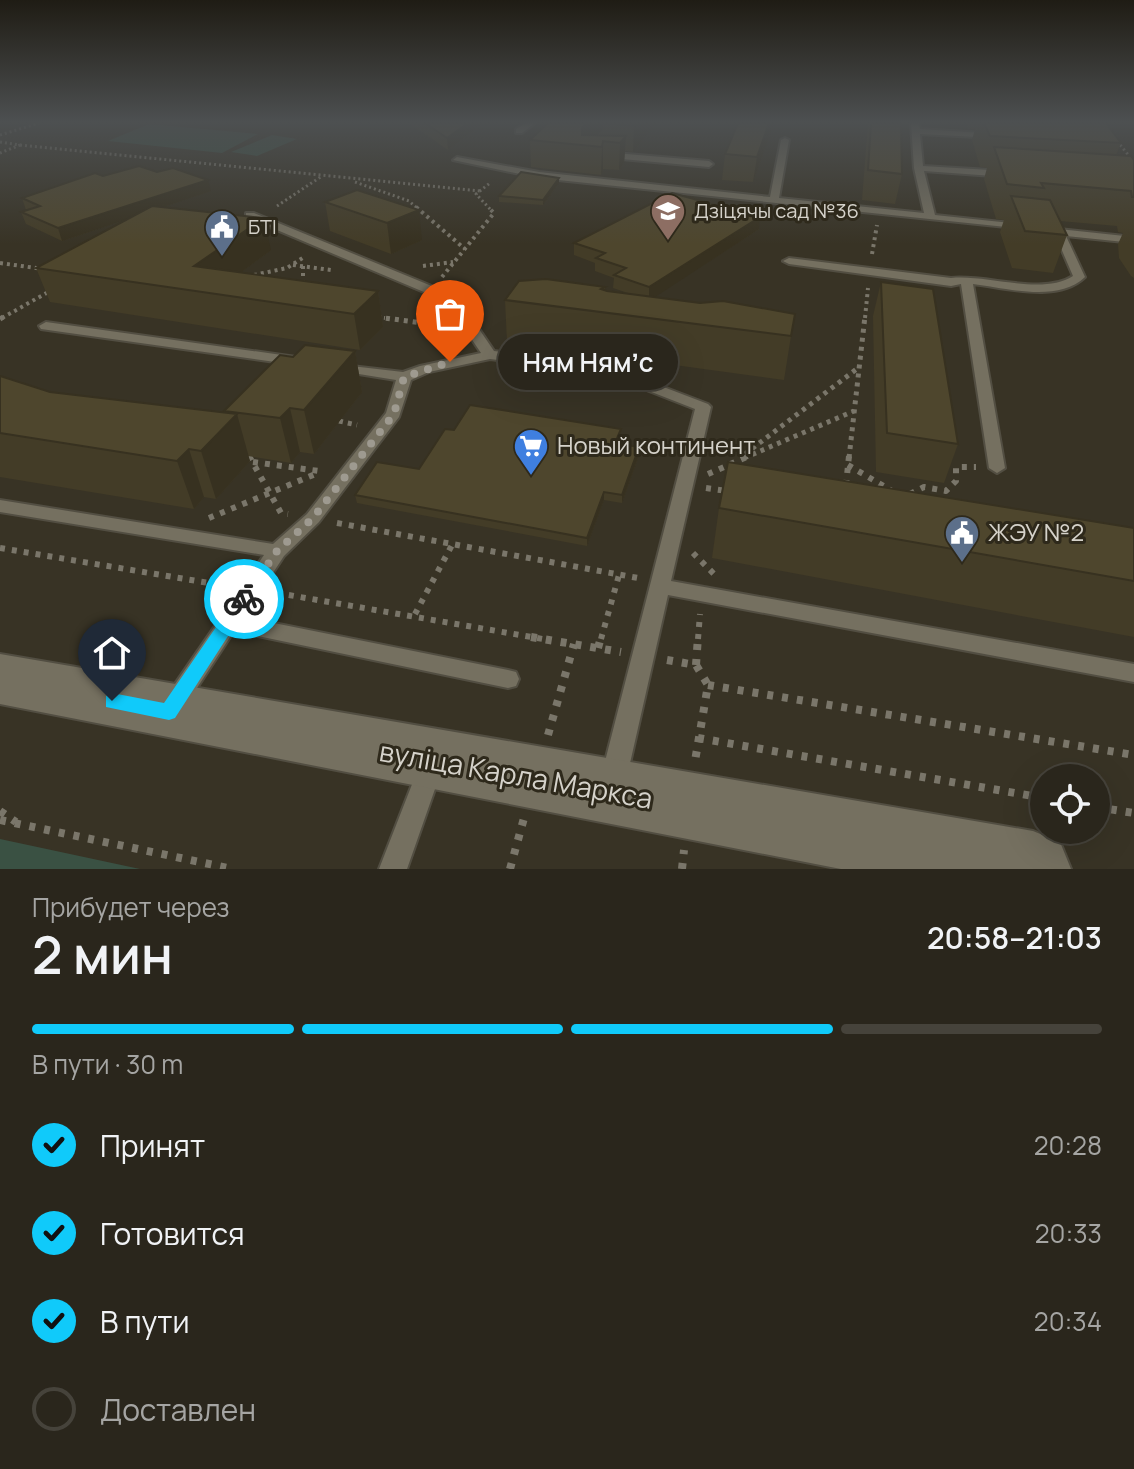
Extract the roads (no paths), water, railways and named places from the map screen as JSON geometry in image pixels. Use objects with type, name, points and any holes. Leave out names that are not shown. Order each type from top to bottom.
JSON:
[{"type":"main road","name":"вуліца Карла Маркса","points":[[0,679],[1033,869]]},
{"type":"lane","points":[[478,164],[539,175],[1030,228]]},
{"type":"lane","points":[[704,164],[709,164]]},
{"type":"lane","points":[[774,201],[781,164]]},
{"type":"lane","points":[[919,164],[930,217]]},
{"type":"lane","points":[[919,168],[1026,176]]},
{"type":"lane","points":[[254,217],[431,290],[461,313],[490,355]]},
{"type":"lane","points":[[1044,230],[1134,240]]},
{"type":"lane","points":[[789,261],[951,282],[966,280],[1056,288],[1073,284],[1079,277],[1059,232]]},
{"type":"lane","points":[[966,280],[997,468]]},
{"type":"lane","points":[[46,326],[404,377],[425,369],[490,355],[606,369],[703,407],[611,791]]},
{"type":"lane","points":[[169,712],[277,551],[313,518],[394,414],[404,377]]},
{"type":"lane","points":[[0,506],[277,551]]},
{"type":"lane","points":[[660,584],[1134,673]]},
{"type":"lane","points":[[228,622],[508,679]]},
{"type":"lane","points":[[393,869],[433,761]]},
{"type":"place","name":"Дзіцячы сад №36","points":[[668,242]]},
{"type":"place","name":"БТІ","points":[[222,258]]},
{"type":"place","name":"Ням Нямʼс","points":[[450,362]]},
{"type":"place","name":"Новый континент","points":[[531,477]]},
{"type":"place","name":"ЖЭУ №2","points":[[962,564]]}]
